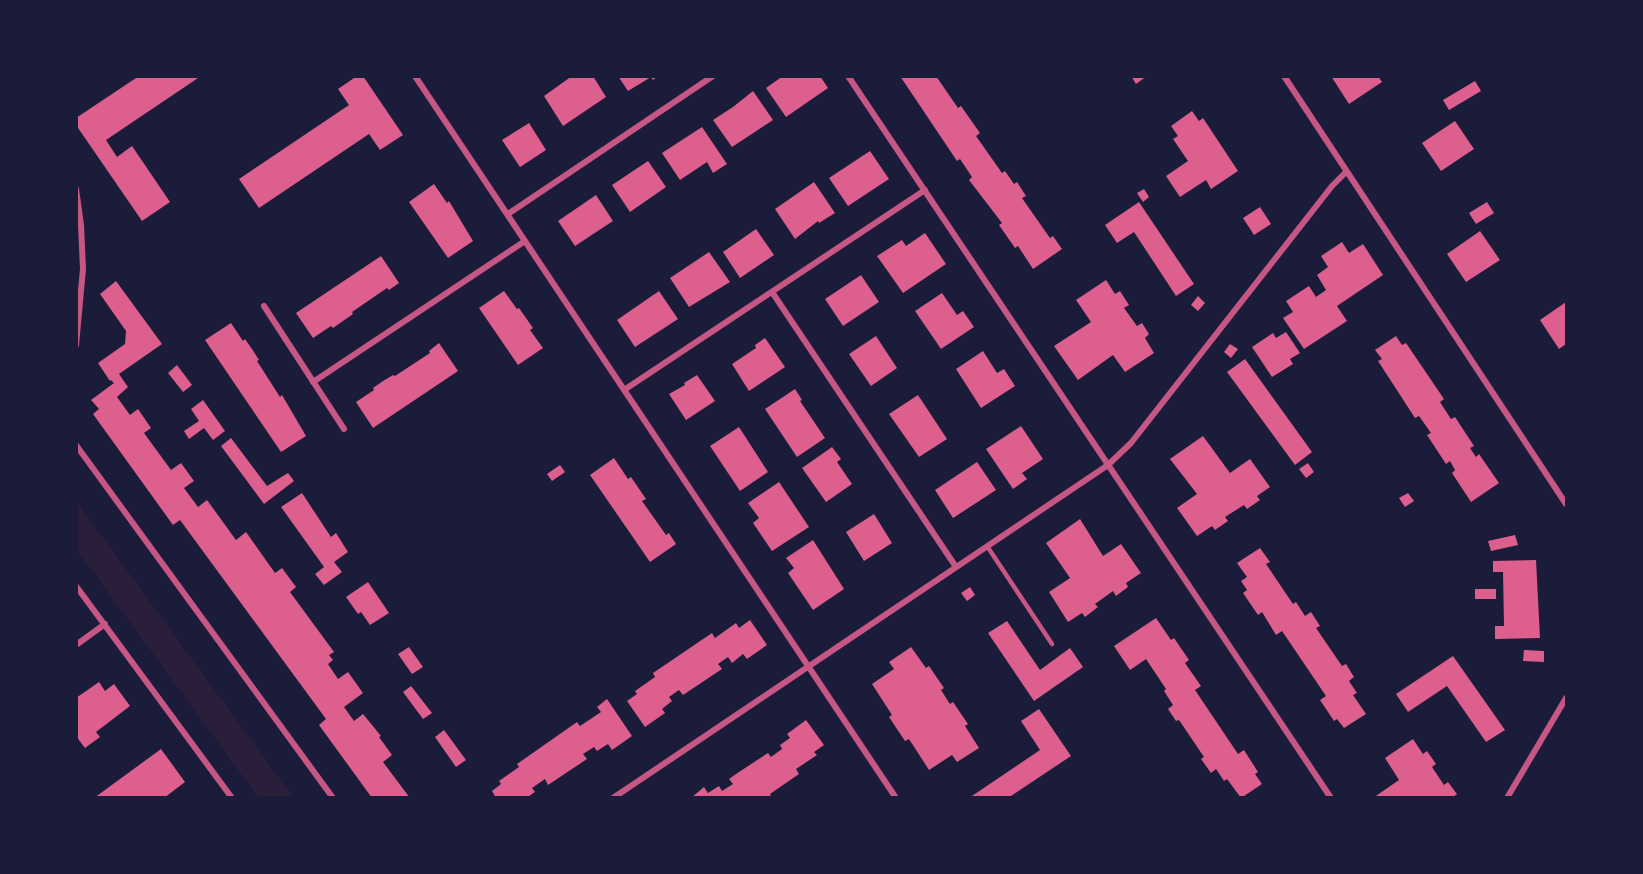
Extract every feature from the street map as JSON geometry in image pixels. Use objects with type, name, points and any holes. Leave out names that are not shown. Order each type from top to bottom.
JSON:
[{"type":"street","points":[[415,76],[896,798]]},
{"type":"street","points":[[508,214],[713,76]]},
{"type":"street","points":[[848,76],[1330,798]]},
{"type":"street","points":[[1284,76],[1566,504]]},
{"type":"street","points":[[613,798],[1108,465],[1131,442],[1332,186],[1346,172]]},
{"type":"street","points":[[76,189],[81,225],[83,269],[76,345]]},
{"type":"street","points":[[624,390],[925,190]]},
{"type":"street","points":[[313,382],[525,241]]},
{"type":"street","points":[[772,292],[956,567]]},
{"type":"street","points":[[264,306],[344,429]]},
{"type":"street","points":[[76,445],[333,798]]},
{"type":"street","points":[[76,586],[232,798]]},
{"type":"street","points":[[76,645],[105,624]]},
{"type":"street","points":[[1507,798],[1566,698]]},
{"type":"lane","points":[[987,546],[1052,644]]},
{"type":"shaded area","points":[[77,502],[293,797],[258,797],[77,550]]},
{"type":"building","points":[[139,76],[201,76],[106,140],[117,157],[132,146],[170,202],[142,221],[76,125],[76,118]]},
{"type":"building","points":[[357,76],[363,76],[403,135],[380,150],[369,134],[259,208],[239,179],[349,105],[338,89]]},
{"type":"building","points":[[572,76],[593,76],[606,97],[563,126],[544,96]]},
{"type":"building","points":[[618,76],[658,76],[653,80],[651,77],[628,91]]},
{"type":"building","points":[[783,76],[820,76],[828,88],[786,117],[766,88]]},
{"type":"building","points":[[900,76],[936,76],[958,108],[961,106],[980,133],[976,136],[1002,173],[1005,171],[1014,184],[1017,182],[1026,196],[1022,198],[1050,238],[1053,236],[1062,249],[1033,269],[1018,246],[1015,248],[999,225],[1002,223],[969,180],[972,177],[960,159],[957,161]]},
{"type":"building","points":[[1131,76],[1147,76],[1136,84]]},
{"type":"building","points":[[1331,76],[1378,76],[1382,82],[1349,104]]},
{"type":"building","points":[[1475,81],[1481,91],[1449,110],[1443,100]]},
{"type":"building","points":[[753,91],[773,120],[732,147],[713,120]]},
{"type":"building","points":[[1192,111],[1199,121],[1203,118],[1238,171],[1211,189],[1206,180],[1180,197],[1166,176],[1188,161],[1173,139],[1178,136],[1171,126]]},
{"type":"building","points":[[1455,121],[1474,149],[1441,171],[1422,143]]},
{"type":"building","points":[[529,123],[546,150],[520,167],[502,140]]},
{"type":"building","points":[[702,127],[727,164],[713,173],[707,162],[680,180],[662,153]]},
{"type":"building","points":[[870,151],[889,179],[848,206],[829,178]]},
{"type":"building","points":[[648,161],[666,187],[630,212],[612,185]]},
{"type":"building","points":[[814,182],[835,213],[819,223],[818,221],[795,239],[775,209]]},
{"type":"building","points":[[434,184],[447,203],[449,201],[473,241],[448,258],[409,202]]},
{"type":"building","points":[[1144,189],[1149,197],[1143,202],[1137,193]]},
{"type":"building","points":[[596,195],[613,221],[575,246],[558,221]]},
{"type":"building","points":[[1139,202],[1194,284],[1176,296],[1134,232],[1117,243],[1105,225]]},
{"type":"building","points":[[1487,202],[1494,213],[1476,224],[1469,213]]},
{"type":"building","points":[[1260,207],[1271,224],[1254,235],[1243,218]]},
{"type":"building","points":[[756,229],[774,255],[740,278],[723,252]]},
{"type":"building","points":[[1480,231],[1500,260],[1466,282],[1447,254]]},
{"type":"building","points":[[925,233],[946,264],[903,293],[877,256],[902,240],[906,246]]},
{"type":"building","points":[[1342,242],[1349,253],[1363,244],[1383,275],[1337,306],[1347,321],[1304,349],[1283,318],[1293,312],[1286,301],[1309,286],[1316,297],[1326,290],[1317,275],[1328,267],[1321,256]]},
{"type":"building","points":[[709,252],[730,282],[689,307],[670,278]]},
{"type":"building","points":[[381,256],[399,283],[389,290],[387,288],[333,328],[331,326],[313,338],[296,313]]},
{"type":"building","points":[[861,275],[879,302],[843,326],[825,299]]},
{"type":"building","points":[[1106,280],[1115,294],[1120,291],[1129,305],[1124,308],[1137,326],[1142,323],[1149,334],[1145,338],[1154,353],[1125,372],[1113,355],[1078,380],[1054,346],[1091,322],[1076,300]]},
{"type":"building","points":[[116,281],[162,344],[119,374],[128,387],[117,397],[130,415],[138,409],[151,428],[144,433],[171,470],[181,463],[194,481],[184,488],[198,507],[207,500],[236,540],[246,532],[275,573],[282,568],[296,587],[290,592],[334,652],[329,655],[333,660],[328,664],[338,679],[348,672],[363,693],[344,707],[354,721],[363,714],[381,736],[379,737],[392,755],[383,762],[410,798],[372,798],[319,725],[326,719],[180,520],[173,525],[93,414],[99,409],[91,400],[114,383],[110,381],[98,363],[125,344],[126,331],[100,294]]},
{"type":"building","points":[[504,291],[533,328],[530,330],[543,348],[518,365],[479,308]]},
{"type":"building","points":[[659,291],[678,319],[635,347],[617,320]]},
{"type":"building","points":[[942,293],[957,315],[963,311],[974,327],[941,349],[915,311]]},
{"type":"building","points":[[1198,296],[1205,303],[1198,311],[1191,305]]},
{"type":"building","points":[[1566,302],[1566,344],[1559,349],[1540,320]]},
{"type":"building","points":[[231,323],[243,341],[245,339],[252,349],[259,360],[257,361],[280,397],[282,395],[306,436],[281,452],[205,340]]},
{"type":"building","points":[[1286,332],[1300,353],[1290,359],[1293,364],[1272,377],[1252,347],[1273,333],[1276,338]]},
{"type":"building","points":[[876,336],[897,368],[871,386],[849,354]]},
{"type":"building","points":[[1396,336],[1402,345],[1406,343],[1444,399],[1440,402],[1451,419],[1455,417],[1474,446],[1470,448],[1476,457],[1479,454],[1499,483],[1471,502],[1452,473],[1455,470],[1450,461],[1446,464],[1427,435],[1431,433],[1419,416],[1415,418],[1378,361],[1382,359],[1375,350]]},
{"type":"building","points":[[765,338],[785,367],[749,391],[732,364],[756,348],[755,345]]},
{"type":"building","points":[[439,343],[458,371],[373,428],[356,402],[383,381],[395,376],[430,353],[429,351]]},
{"type":"building","points":[[1230,344],[1238,349],[1231,358],[1224,352]]},
{"type":"building","points":[[983,351],[997,373],[1004,369],[1015,386],[981,408],[956,369]]},
{"type":"building","points":[[1245,359],[1312,452],[1295,465],[1227,372]]},
{"type":"building","points":[[177,365],[192,385],[183,392],[168,373]]},
{"type":"building","points":[[697,375],[715,401],[686,420],[669,394]]},
{"type":"building","points":[[795,389],[802,400],[800,401],[825,438],[797,457],[765,409]]},
{"type":"building","points":[[918,395],[947,439],[919,457],[889,414]]},
{"type":"building","points":[[203,400],[225,431],[213,440],[204,428],[189,439],[184,431],[199,421],[191,409]]},
{"type":"building","points":[[1021,426],[1043,459],[1022,473],[1027,479],[1013,489],[986,449]]},
{"type":"building","points":[[739,427],[768,472],[740,491],[710,446]]},
{"type":"building","points":[[1203,436],[1230,473],[1250,459],[1270,487],[1257,496],[1260,500],[1247,509],[1244,505],[1225,517],[1228,521],[1215,530],[1212,526],[1197,536],[1177,508],[1197,494],[1170,459]]},
{"type":"building","points":[[231,438],[267,486],[288,473],[294,481],[264,504],[221,446]]},
{"type":"building","points":[[832,447],[841,459],[837,462],[852,484],[826,502],[802,468]]},
{"type":"building","points":[[614,458],[628,479],[631,477],[646,499],[642,501],[666,535],[669,533],[676,544],[650,562],[590,475]]},
{"type":"building","points":[[977,462],[996,490],[953,518],[935,490]]},
{"type":"building","points":[[1308,463],[1314,472],[1306,478],[1299,469]]},
{"type":"building","points":[[560,465],[565,472],[552,481],[547,474]]},
{"type":"building","points":[[779,482],[809,527],[772,551],[753,523],[759,518],[748,503]]},
{"type":"building","points":[[302,493],[331,537],[336,533],[348,552],[334,562],[342,572],[324,585],[315,574],[324,567],[281,507]]},
{"type":"building","points":[[1408,493],[1414,501],[1405,507],[1399,498]]},
{"type":"building","points":[[874,514],[892,543],[864,561],[846,532]]},
{"type":"building","points":[[1080,519],[1103,556],[1121,544],[1141,573],[1126,583],[1128,587],[1116,596],[1113,591],[1095,604],[1098,607],[1085,617],[1082,613],[1068,622],[1049,592],[1070,578],[1046,543]]},
{"type":"building","points":[[1515,535],[1518,545],[1491,551],[1488,541]]},
{"type":"building","points":[[813,540],[844,589],[813,610],[788,573],[794,568],[786,558]]},
{"type":"building","points":[[1260,548],[1270,562],[1266,564],[1293,604],[1296,602],[1305,616],[1311,612],[1320,626],[1316,628],[1342,666],[1346,664],[1354,677],[1349,681],[1357,693],[1353,695],[1366,714],[1344,728],[1337,719],[1334,721],[1320,700],[1326,696],[1282,631],[1276,635],[1262,612],[1258,615],[1243,593],[1247,590],[1241,581],[1247,577],[1237,563]]},
{"type":"building","points":[[1536,560],[1540,638],[1495,639],[1495,626],[1504,626],[1503,572],[1493,572],[1493,561]]},
{"type":"building","points":[[368,582],[389,613],[370,625],[361,612],[358,614],[346,597]]},
{"type":"building","points":[[970,587],[975,595],[967,601],[961,593]]},
{"type":"building","points":[[1475,589],[1496,589],[1496,599],[1475,599]]},
{"type":"building","points":[[1156,618],[1189,660],[1185,663],[1201,686],[1195,690],[1238,754],[1244,750],[1258,772],[1255,774],[1262,784],[1241,798],[1227,779],[1224,781],[1216,769],[1211,773],[1201,759],[1204,757],[1179,720],[1176,721],[1168,709],[1173,705],[1164,691],[1166,689],[1146,659],[1130,670],[1114,646]]},
{"type":"building","points":[[750,620],[767,645],[747,659],[743,654],[732,663],[728,657],[718,664],[722,669],[683,695],[679,690],[669,697],[672,701],[662,709],[665,713],[645,727],[627,701],[637,694],[635,691],[655,677],[653,673],[712,633],[715,638],[736,623],[739,628]]},
{"type":"building","points":[[1007,621],[1040,670],[1070,648],[1083,667],[1034,701],[988,633]]},
{"type":"building","points":[[409,647],[423,667],[412,674],[398,654]]},
{"type":"building","points":[[911,647],[926,668],[929,666],[944,688],[941,690],[950,704],[953,702],[968,724],[965,726],[979,748],[957,762],[952,755],[929,770],[909,739],[905,741],[889,717],[892,715],[872,684],[894,669],[889,662]]},
{"type":"building","points":[[1524,650],[1544,651],[1544,662],[1523,661]]},
{"type":"building","points":[[1453,656],[1505,730],[1486,742],[1447,686],[1408,712],[1396,694]]},
{"type":"building","points":[[99,682],[105,691],[114,684],[130,706],[96,732],[100,737],[85,748],[76,736],[76,698]]},
{"type":"building","points":[[411,686],[432,713],[423,719],[403,692]]},
{"type":"building","points":[[607,699],[632,736],[612,750],[608,744],[597,751],[594,747],[583,754],[587,759],[548,785],[545,779],[532,788],[535,792],[526,798],[496,798],[492,791],[501,784],[499,781],[519,767],[517,764],[577,722],[580,726],[601,712],[597,707]]},
{"type":"building","points":[[1039,709],[1071,756],[1008,798],[969,798],[1040,750],[1021,721]]},
{"type":"building","points":[[806,720],[824,745],[814,752],[817,755],[796,769],[799,774],[770,794],[772,798],[691,798],[704,787],[708,793],[719,786],[722,791],[733,784],[729,779],[768,753],[771,757],[782,749],[780,745],[790,738],[787,734]]},
{"type":"building","points":[[444,730],[466,760],[456,767],[435,737]]},
{"type":"building","points":[[1413,739],[1423,754],[1427,751],[1436,764],[1432,767],[1444,785],[1448,782],[1457,794],[1452,798],[1373,798],[1399,780],[1385,758]]},
{"type":"building","points":[[161,749],[185,782],[164,798],[94,798]]}]
